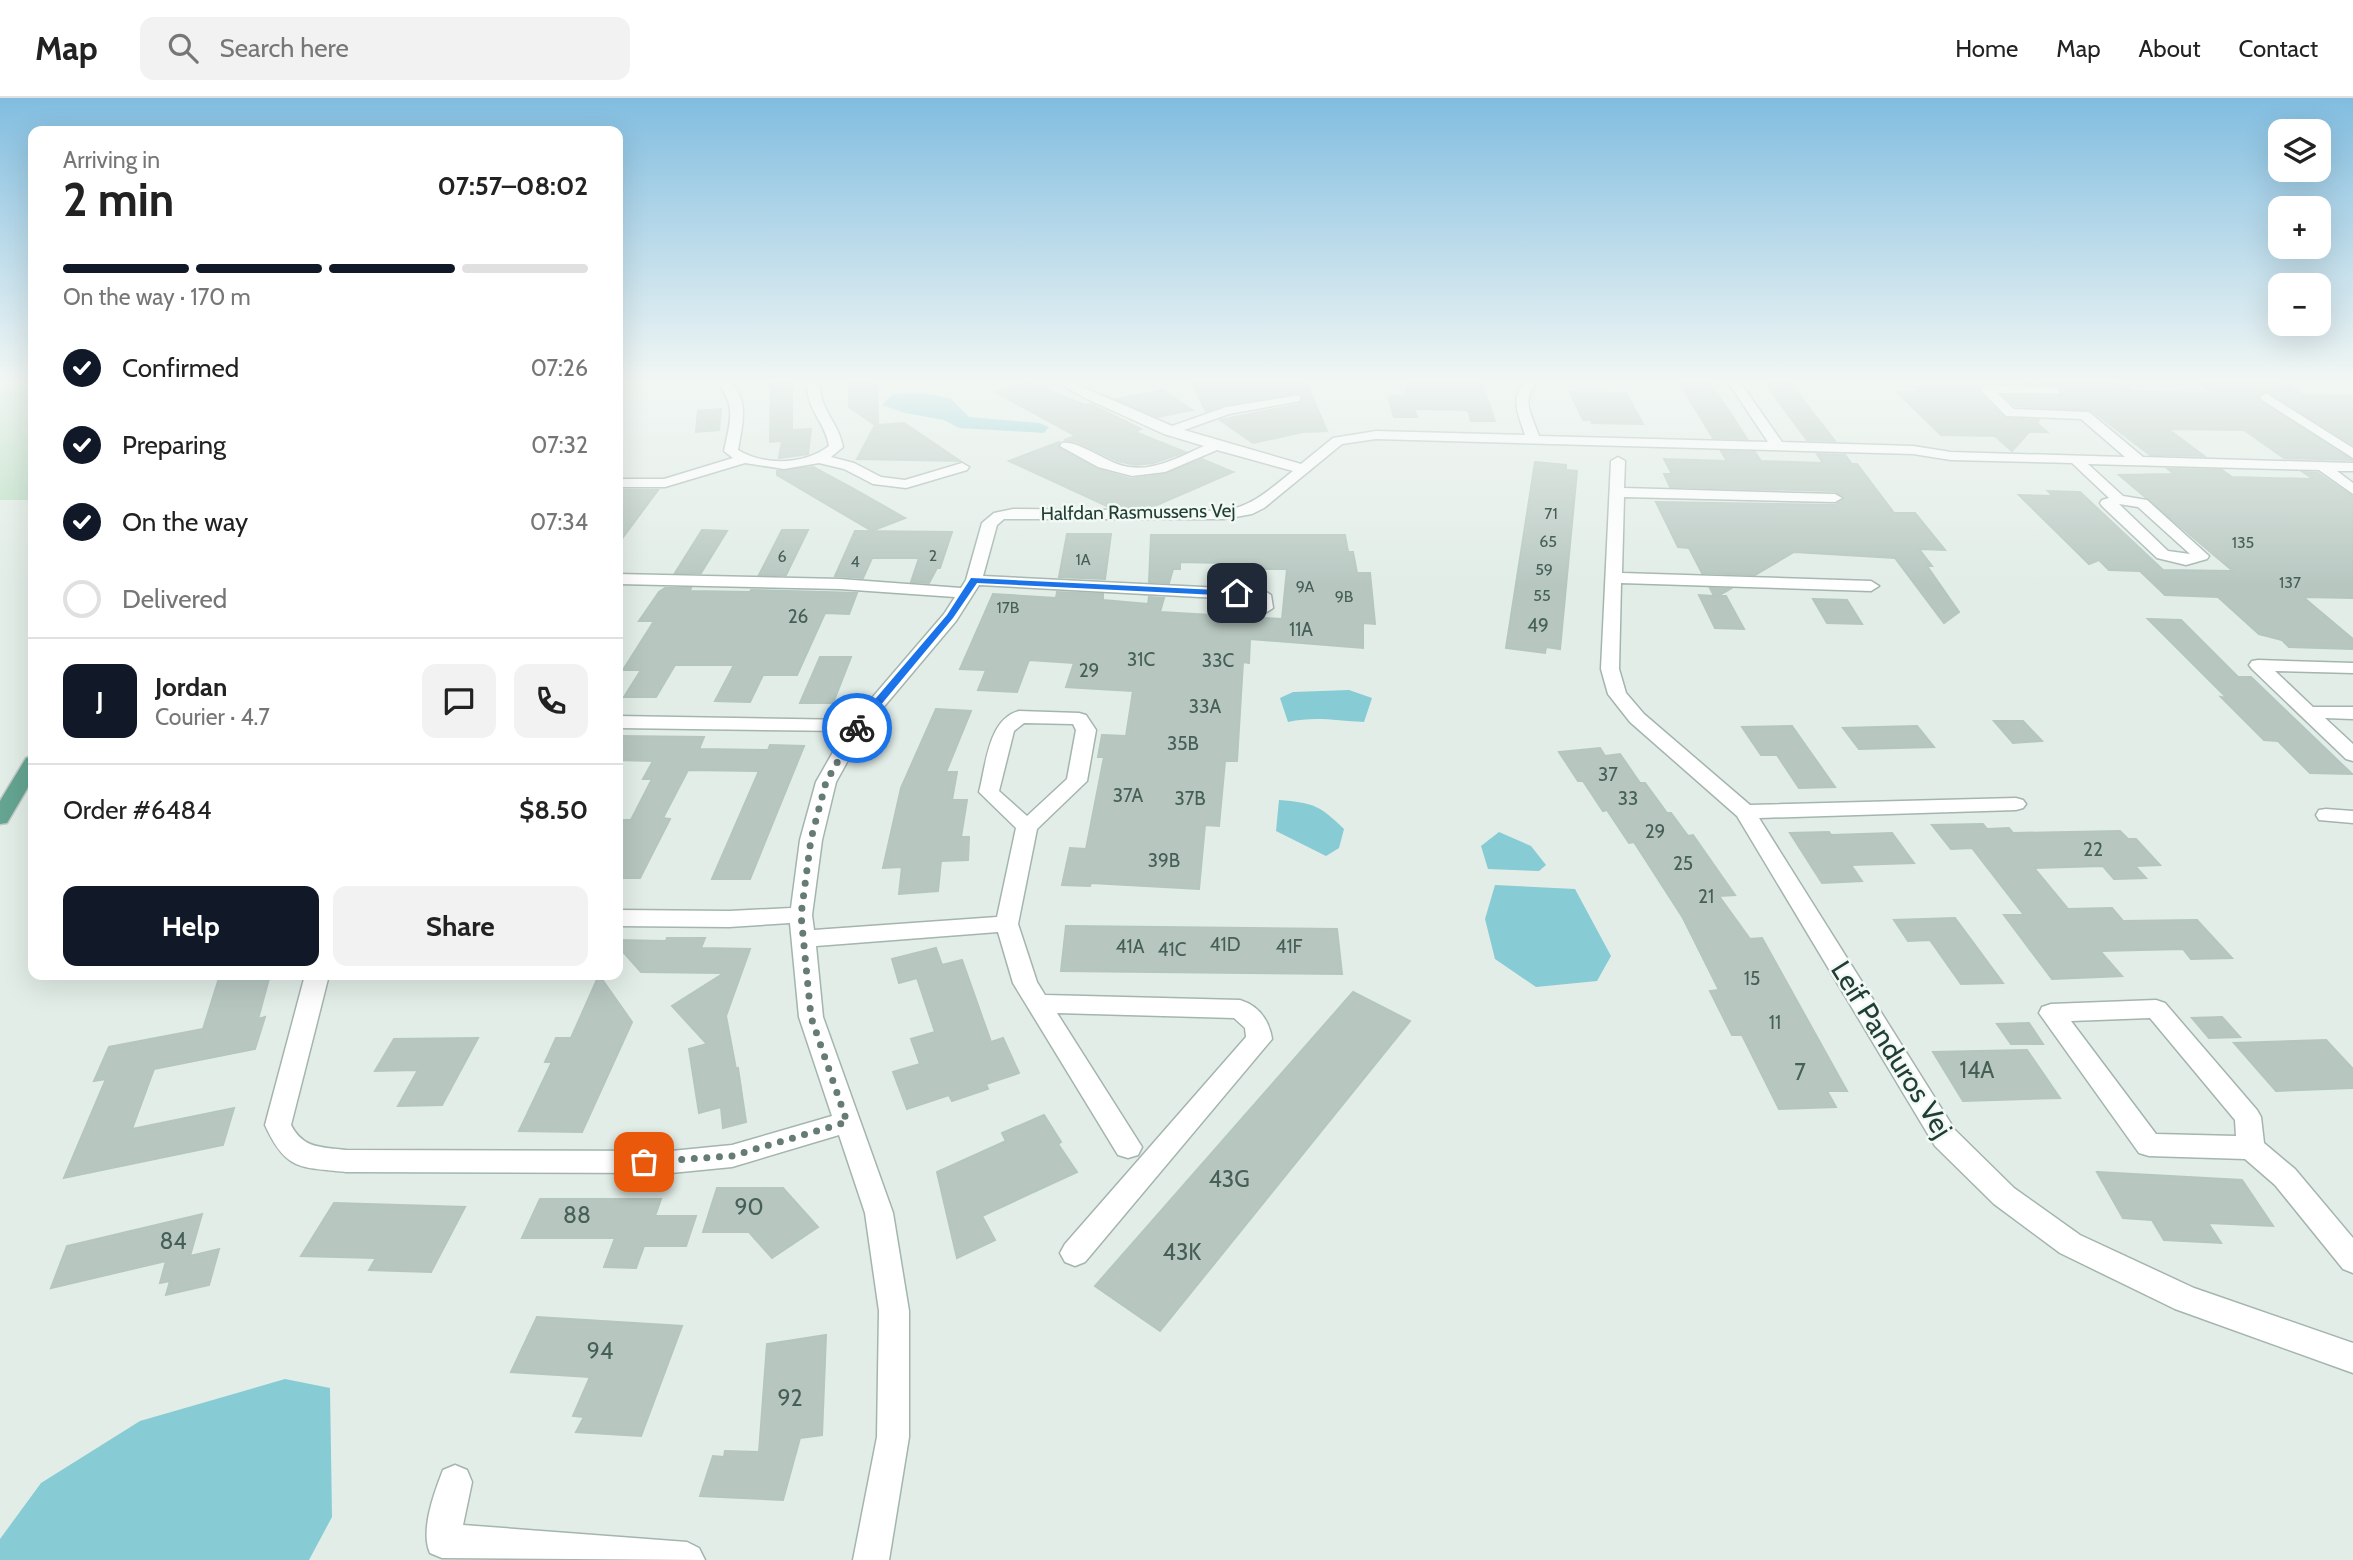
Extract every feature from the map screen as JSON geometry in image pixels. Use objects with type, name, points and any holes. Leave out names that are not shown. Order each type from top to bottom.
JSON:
[{"type":"main road","points":[[0,818],[28,770]]},
{"type":"street","points":[[731,450],[741,460],[751,463],[791,464],[828,456],[832,450]]},
{"type":"street","points":[[1077,450],[1112,467],[1140,473],[1164,467],[1204,450]]},
{"type":"street","points":[[1231,450],[1304,469]]},
{"type":"street","name":"Halfdan Rasmussens Vej","points":[[871,1560],[893,1437],[894,1311],[879,1213],[811,1017],[801,915],[811,839],[826,782],[858,726],[950,617],[970,587],[990,523],[999,516],[1013,513],[1224,514],[1247,511],[1259,506],[1327,450]]},
{"type":"street","name":"Halfdan Rasmussens Vej","points":[[1914,450],[1951,456],[2353,467]]},
{"type":"street","points":[[2126,450],[2139,461]]},
{"type":"street","points":[[820,458],[849,466],[878,481],[906,484],[962,467]]},
{"type":"street","points":[[2074,459],[2119,500],[2142,503],[2201,556],[2186,560],[2163,555],[2107,503],[2119,500]]},
{"type":"street","points":[[623,483],[665,483],[741,460]]},
{"type":"street","name":"Leif Panduros Vej","points":[[1618,461],[1610,669],[1617,694],[1637,718],[1745,812],[1945,1138],[2004,1196],[2070,1244],[2186,1299],[2353,1358]]},
{"type":"street","points":[[2322,466],[2353,490]]},
{"type":"street","points":[[1617,492],[1835,498]]},
{"type":"street","points":[[1614,578],[1871,586]]},
{"type":"street","points":[[623,579],[1263,595],[1265,608]]},
{"type":"street","points":[[2353,668],[2258,665],[2353,755]]},
{"type":"street","points":[[2307,712],[2353,713]]},
{"type":"street","points":[[1027,827],[989,792],[1005,729],[1019,717],[1079,719],[1086,730],[1077,781],[1027,827],[1007,924],[1025,983],[1128,1147]]},
{"type":"street","points":[[623,722],[858,726]]},
{"type":"street","points":[[1745,812],[2016,804]]},
{"type":"street","points":[[2326,816],[2353,817]]},
{"type":"street","points":[[623,918],[729,919],[801,915]]},
{"type":"street","points":[[803,939],[1007,924]]},
{"type":"street","points":[[316,980],[278,1125],[286,1145],[298,1155],[346,1161],[671,1162],[732,1156],[847,1122]]},
{"type":"street","points":[[1039,1004],[1240,1009],[1257,1024],[1259,1039],[1075,1253]]},
{"type":"street","points":[[2251,1148],[2248,1117],[2156,1009],[2051,1013],[2149,1145],[2251,1148],[2285,1177],[2353,1260]]},
{"type":"street","points":[[456,1482],[442,1541],[687,1560]]},
{"type":"green space","points":[[0,450],[28,450],[28,500],[0,500]]},
{"type":"water","points":[[1349,690],[1372,698],[1364,722],[1317,719],[1288,722],[1280,698],[1293,692]]},
{"type":"water","points":[[1279,800],[1308,804],[1328,815],[1344,829],[1339,848],[1326,856],[1276,831]]},
{"type":"water","points":[[1499,832],[1531,846],[1546,865],[1539,871],[1488,869],[1481,846]]},
{"type":"water","points":[[1495,885],[1575,889],[1611,956],[1597,981],[1536,987],[1495,959],[1485,919]]},
{"type":"water","points":[[285,1379],[330,1388],[332,1517],[309,1560],[0,1560],[0,1539],[41,1483],[140,1421]]},
{"type":"building","points":[[780,450],[808,450],[808,454],[779,458]]},
{"type":"building","points":[[862,450],[944,450],[960,461],[857,459]]},
{"type":"building","points":[[1037,450],[1063,450],[1097,469],[1131,479],[1166,474],[1202,459],[1233,472],[1150,508],[1109,507],[1009,461]]},
{"type":"building","points":[[1095,450],[1185,452],[1154,463],[1135,465],[1118,461]]},
{"type":"building","points":[[2144,450],[2196,450],[2204,456],[2150,455]]},
{"type":"building","points":[[2273,450],[2337,450],[2352,460],[2284,458]]},
{"type":"building","points":[[1721,451],[1755,452],[1761,461],[1823,463],[1817,454],[1845,455],[1852,464],[1857,464],[1894,513],[1915,513],[1945,550],[1919,549],[1932,566],[1927,566],[1959,612],[1944,623],[1895,558],[1794,552],[1755,575],[1702,573],[1689,548],[1678,547],[1656,502],[1835,505],[1844,499],[1835,491],[1670,487],[1664,474],[1672,474],[1664,459],[1727,461]]},
{"type":"building","points":[[1535,462],[1566,465],[1566,470],[1577,471],[1560,649],[1546,647],[1545,653],[1506,648]]},
{"type":"building","points":[[813,467],[905,518],[872,531],[777,475],[777,471]]},
{"type":"building","points":[[2168,469],[2222,470],[2232,477],[2313,479],[2303,472],[2318,473],[2353,497],[2353,598],[2303,597],[2353,639],[2353,649],[2289,647],[2282,640],[2259,634],[2218,597],[2165,595],[2140,571],[2109,570],[2099,560],[2089,564],[2019,495],[2053,496],[2048,491],[2080,492],[2163,570],[2233,571],[2119,475],[2174,474]]},
{"type":"building","points":[[623,490],[658,490],[623,537]]},
{"type":"building","points":[[702,530],[727,531],[701,573],[675,573]]},
{"type":"building","points":[[782,530],[808,530],[786,575],[759,575]]},
{"type":"building","points":[[855,531],[952,532],[940,568],[937,568],[929,583],[911,582],[919,558],[872,558],[863,578],[835,576]]},
{"type":"building","points":[[1067,534],[1111,534],[1105,579],[1059,577]]},
{"type":"building","points":[[1151,535],[1345,535],[1348,552],[1353,552],[1357,573],[1370,573],[1375,624],[1363,623],[1363,648],[1250,639],[1249,663],[1243,662],[1237,761],[1225,761],[1219,826],[1205,825],[1199,889],[1091,883],[1090,886],[1062,885],[1070,848],[1086,849],[1104,757],[1098,757],[1102,735],[1126,736],[1133,691],[1066,687],[1074,663],[1029,660],[1017,692],[978,690],[986,670],[960,669],[993,594],[1056,598],[1057,592],[1103,594],[1103,600],[1148,604],[1149,597],[1164,598],[1160,612],[1282,619],[1287,569],[1225,569],[1224,563],[1180,562],[1180,569],[1173,569],[1169,583],[1149,582]]},
{"type":"building","points":[[665,588],[691,588],[690,591],[857,593],[849,614],[825,613],[797,675],[763,675],[750,702],[715,701],[734,665],[675,665],[656,697],[624,697],[641,670],[623,670],[654,621],[639,621],[659,592]]},
{"type":"building","points":[[1710,588],[1730,589],[1718,596],[1726,596],[1744,629],[1715,628],[1699,595],[1714,596]]},
{"type":"building","points":[[1813,599],[1847,600],[1862,624],[1827,623]]},
{"type":"building","points":[[2148,619],[2181,620],[2238,677],[2251,677],[2352,774],[2310,773],[2278,741],[2264,740],[2221,697],[2227,698]]},
{"type":"building","points":[[820,657],[851,657],[833,703],[800,703]]},
{"type":"building","points":[[936,709],[971,711],[946,772],[957,772],[952,800],[967,800],[961,837],[969,837],[968,860],[941,861],[938,891],[899,894],[902,867],[883,868],[901,788]]},
{"type":"building","points":[[1994,721],[2023,721],[2042,741],[2013,743]]},
{"type":"building","points":[[1792,726],[1835,787],[1799,788],[1777,755],[1761,755],[1742,727]]},
{"type":"building","points":[[1917,726],[1934,747],[1859,749],[1843,728]]},
{"type":"building","points":[[623,736],[704,737],[699,749],[768,750],[770,745],[804,746],[750,879],[712,879],[759,771],[688,770],[663,818],[670,819],[640,878],[623,878],[623,820],[631,820],[652,779],[643,779],[653,761],[623,760]]},
{"type":"building","points":[[1600,748],[1605,756],[1620,754],[1640,783],[1645,783],[1667,813],[1671,813],[1688,836],[1693,835],[1735,895],[1719,896],[1750,939],[1762,938],[1847,1091],[1827,1091],[1836,1107],[1779,1109],[1742,1035],[1732,1035],[1710,991],[1719,990],[1683,918],[1634,842],[1629,843],[1607,810],[1603,811],[1583,781],[1578,781],[1559,752]]},
{"type":"building","points":[[1983,824],[1987,829],[2009,828],[2013,833],[2120,831],[2128,839],[2136,839],[2160,865],[2135,866],[2146,878],[2114,879],[2103,866],[2034,868],[2068,909],[2112,908],[2123,921],[2197,920],[2232,958],[2191,959],[2183,949],[2100,951],[2122,976],[2052,979],[2004,915],[2024,915],[1972,848],[1951,849],[1932,825]]},
{"type":"building","points":[[1829,832],[1831,835],[1892,833],[1914,863],[1851,865],[1862,881],[1822,883],[1790,833]]},
{"type":"building","points":[[1955,918],[2003,983],[1961,984],[1930,940],[1908,941],[1894,920]]},
{"type":"building","points":[[1066,926],[1337,929],[1342,974],[1061,971]]},
{"type":"building","points":[[667,938],[705,938],[701,948],[750,949],[726,1016],[736,1069],[738,1068],[746,1122],[723,1128],[721,1107],[699,1113],[689,1049],[707,1044],[672,1006],[724,973],[641,972],[623,952],[623,940],[666,941]]},
{"type":"building","points":[[936,948],[942,965],[962,960],[991,1042],[1003,1038],[1019,1073],[986,1084],[988,1089],[952,1101],[949,1095],[907,1109],[893,1072],[920,1064],[911,1039],[935,1032],[917,978],[899,983],[892,959]]},
{"type":"building","points":[[218,980],[269,980],[258,1019],[265,1017],[255,1049],[154,1069],[132,1129],[234,1108],[223,1145],[64,1178],[106,1079],[94,1081],[109,1047],[203,1029]]},
{"type":"building","points":[[597,980],[603,980],[632,1022],[582,1132],[519,1131],[552,1062],[545,1062],[556,1038],[571,1038]]},
{"type":"building","points":[[1353,992],[1410,1021],[1160,1331],[1095,1286]]},
{"type":"building","points":[[2222,1017],[2240,1037],[2209,1038],[2192,1018]]},
{"type":"building","points":[[2029,1023],[2043,1044],[2011,1044],[1997,1024]]},
{"type":"building","points":[[478,1038],[442,1105],[398,1106],[418,1070],[375,1071],[394,1039]]},
{"type":"building","points":[[2326,1040],[2353,1069],[2353,1088],[2276,1091],[2234,1043]]},
{"type":"building","points":[[2027,1050],[2060,1098],[1963,1101],[1933,1052]]},
{"type":"building","points":[[1044,1115],[1061,1142],[1058,1144],[1077,1172],[982,1216],[995,1240],[957,1258],[937,1172],[1006,1141],[1002,1133]]},
{"type":"building","points":[[2097,1172],[2242,1180],[2273,1226],[2208,1223],[2221,1243],[2164,1240],[2152,1220],[2123,1218]]},
{"type":"building","points":[[717,1188],[783,1188],[818,1227],[772,1258],[749,1232],[703,1232]]},
{"type":"building","points":[[540,1199],[661,1199],[655,1216],[696,1216],[686,1246],[644,1246],[636,1268],[604,1267],[615,1238],[522,1238]]},
{"type":"building","points":[[334,1203],[465,1207],[431,1272],[369,1270],[376,1258],[301,1256]]},
{"type":"building","points":[[202,1214],[190,1256],[219,1249],[209,1285],[166,1295],[170,1281],[160,1283],[166,1261],[51,1288],[67,1246]]},
{"type":"building","points":[[537,1317],[682,1326],[641,1436],[576,1432],[584,1417],[573,1416],[590,1377],[511,1372]]},
{"type":"building","points":[[826,1335],[822,1435],[800,1438],[783,1500],[700,1496],[713,1456],[724,1457],[725,1451],[759,1452],[767,1344]]},
{"type":"way so far","points":[[644,1162],[732,1156],[847,1122],[811,1017],[801,915],[811,839],[826,782],[857,728]]},
{"type":"route","points":[[857,728],[950,617],[974,580],[1237,593]]}]
